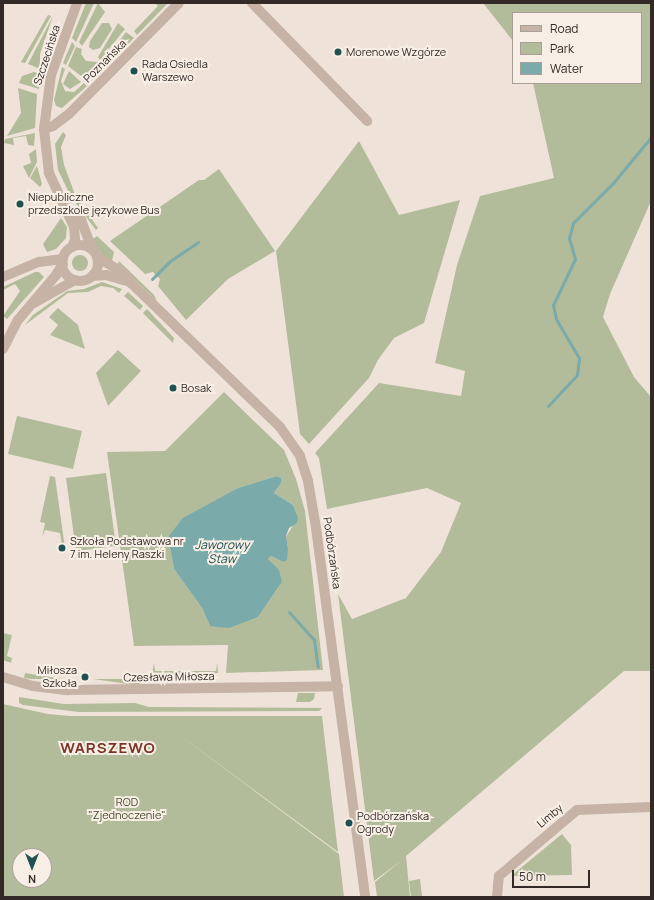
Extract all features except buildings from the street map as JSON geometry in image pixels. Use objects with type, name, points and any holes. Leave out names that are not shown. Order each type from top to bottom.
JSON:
[{"type":"street","name":"Szczecińska","points":[[65,207],[54,186],[48,168],[44,129],[46,98],[52,69],[77,3]]},
{"type":"street","name":"Poznańska","points":[[44,129],[53,126],[69,114],[179,3]]},
{"type":"street","points":[[252,3],[367,121]]},
{"type":"street","points":[[3,349],[14,326],[63,262],[72,247],[75,233],[65,207]]},
{"type":"street","points":[[32,304],[75,280],[86,280],[92,276],[97,269],[95,253],[82,220],[65,207]]},
{"type":"street","points":[[72,247],[83,245],[95,253]]},
{"type":"street","name":"Podbórzańska","points":[[95,253],[119,268],[130,282],[270,416],[297,450],[305,469],[311,496],[338,686],[365,897]]},
{"type":"street","points":[[3,277],[39,262],[63,262]]},
{"type":"street","points":[[63,262],[66,274],[75,280]]},
{"type":"street","name":"Podbórzańska","points":[[92,276],[106,275],[130,282]]},
{"type":"street","name":"Czesława Miłosza","points":[[3,677],[33,686],[68,690],[338,686]]},
{"type":"street","name":"Limby","points":[[497,897],[499,876],[577,810],[651,807]]},
{"type":"green space","points":[[86,3],[94,3],[76,42],[72,38]]},
{"type":"green space","points":[[98,3],[105,12],[82,46],[79,42]]},
{"type":"green space","points":[[155,3],[168,3],[137,35],[134,31],[158,6]]},
{"type":"green space","points":[[483,3],[651,3],[651,201],[610,294],[603,317],[634,377],[651,397],[651,671],[624,671],[406,856],[410,897],[377,897],[375,882],[402,860],[374,881],[338,594],[352,619],[406,598],[441,552],[461,503],[427,488],[327,509],[319,458],[315,453],[379,383],[461,396],[465,371],[435,363],[457,265],[480,196],[554,178],[533,84],[642,84],[642,12],[512,12],[512,40]]},
{"type":"green space","points":[[48,15],[51,16],[25,63],[21,62]]},
{"type":"green space","points":[[53,16],[40,54],[40,69],[28,64]]},
{"type":"green space","points":[[102,23],[109,23],[112,29],[100,48],[93,50],[89,47],[90,41]]},
{"type":"green space","points":[[118,23],[125,29],[100,60],[98,57]]},
{"type":"green space","points":[[126,32],[134,38],[108,64],[103,62]]},
{"type":"green space","points":[[51,35],[55,36],[43,70],[43,60]]},
{"type":"green space","points":[[72,42],[75,46],[66,65],[63,63]]},
{"type":"green space","points":[[76,47],[82,49],[81,54],[86,61],[98,62],[85,79],[68,66]]},
{"type":"green space","points":[[62,67],[65,69],[61,81],[65,91],[74,92],[84,83],[87,86],[62,108],[56,106],[54,100]]},
{"type":"green space","points":[[69,71],[81,82],[70,89],[63,84]]},
{"type":"green space","points":[[34,72],[40,74],[39,89],[19,83],[22,76]]},
{"type":"green space","points":[[18,88],[37,94],[35,128],[7,136],[21,113]]},
{"type":"green space","points":[[63,132],[66,135],[61,147],[64,165],[76,197],[98,228],[96,230],[71,197],[58,170],[55,144]]},
{"type":"green space","points":[[35,133],[34,146],[28,145],[26,136],[13,138],[14,145],[4,143],[5,139]]},
{"type":"green space","points":[[359,141],[399,215],[460,200],[424,323],[394,338],[378,360],[369,378],[309,444],[300,434],[276,251]]},
{"type":"green space","points":[[36,149],[37,162],[29,178],[23,166],[31,163],[29,154]]},
{"type":"green space","points":[[37,166],[42,184],[40,187],[30,178]]},
{"type":"green space","points":[[219,169],[275,251],[228,279],[186,320],[158,286],[160,279],[153,272],[145,274],[110,241],[199,180],[204,180]]},
{"type":"green space","points":[[61,218],[67,227],[66,238],[56,249],[47,252],[43,244]]},
{"type":"green space","points":[[97,236],[114,252],[112,261],[103,256],[96,247],[93,239]]},
{"type":"green space","points":[[80,255],[87,260],[88,263],[83,270],[80,271],[73,266],[72,263],[77,256]]},
{"type":"green space","points":[[119,261],[154,295],[157,301],[118,264]]},
{"type":"green space","points":[[35,272],[39,272],[44,277],[7,319],[3,316],[20,291],[15,284],[3,290],[3,287]]},
{"type":"green space","points":[[102,282],[122,289],[119,293],[113,288],[101,286],[88,292],[68,293],[25,325],[33,315],[67,291],[84,289]]},
{"type":"green space","points":[[128,292],[143,306],[140,310],[124,296]]},
{"type":"green space","points":[[58,308],[78,325],[85,349],[50,335],[58,325],[49,317]]},
{"type":"green space","points":[[147,309],[174,338],[173,343],[143,313]]},
{"type":"green space","points":[[118,350],[141,371],[108,406],[96,373]]},
{"type":"green space","points":[[224,392],[284,450],[296,479],[305,511],[323,670],[226,673],[228,645],[134,646],[107,452],[165,451]],"holes":[[[277,476],[281,478],[281,483],[274,493],[293,505],[298,517],[286,537],[288,548],[283,562],[271,556],[268,559],[282,582],[258,617],[210,626],[202,608],[174,569],[168,537],[238,488]]]},
{"type":"green space","points":[[17,416],[82,431],[73,469],[8,454]]},
{"type":"green space","points":[[106,473],[116,546],[76,551],[66,478]]},
{"type":"green space","points":[[50,476],[55,477],[65,548],[62,547],[60,533],[45,530],[42,538],[45,523],[40,522]]},
{"type":"green space","points":[[3,633],[12,635],[7,656],[12,658],[11,663],[3,660]]},
{"type":"green space","points":[[154,663],[155,671],[216,671],[217,663],[218,673],[152,674]]},
{"type":"green space","points":[[25,673],[63,679],[24,678]]},
{"type":"green space","points":[[93,679],[144,680],[139,684],[128,684]]},
{"type":"green space","points":[[298,693],[315,693],[314,699],[310,702],[296,702]]},
{"type":"green space","points":[[19,697],[64,704],[135,703],[149,707],[322,708],[319,711],[78,712],[23,705],[19,703]]},
{"type":"green space","name":"ROD \"Zjednoczenie\"","points":[[3,704],[48,714],[70,716],[322,716],[338,852],[170,728],[339,854],[344,897],[3,897]]},
{"type":"green space","points":[[562,834],[571,845],[572,875],[511,876]]},
{"type":"green space","points":[[420,879],[422,896],[411,897],[409,881]]},
{"type":"water","name":"Jaworowy Staw","points":[[277,476],[281,478],[281,483],[274,493],[293,505],[298,517],[297,523],[289,528],[286,536],[288,548],[287,560],[283,562],[271,556],[268,559],[279,570],[282,582],[258,617],[229,628],[210,626],[202,608],[174,569],[168,537],[183,518],[238,488]]},
{"type":"waterway","points":[[548,406],[577,375],[579,358],[556,319],[553,305],[575,259],[569,238],[573,223],[613,183],[651,137]]},
{"type":"waterway","points":[[152,279],[170,261],[198,242]]},
{"type":"waterway","points":[[289,612],[314,640],[318,667]]},
{"type":"place","name":"Morenowe Wzgórze","points":[[338,52]]},
{"type":"place","name":"Rada Osiedla Warszewo","points":[[134,71]]},
{"type":"place","name":"Niepubliczne przedszkole językowe Bus","points":[[20,204]]},
{"type":"place","name":"Bosak","points":[[173,388]]},
{"type":"place","name":"Szkoła Podstawowa nr 7 im. Heleny Raszki","points":[[62,548]]},
{"type":"place","name":"Miłosza Szkoła","points":[[85,677]]},
{"type":"place","name":"Podbórzańska Ogrody","points":[[349,823]]},
{"type":"district","name":"WARSZEWO","points":[[108,748]]}]
